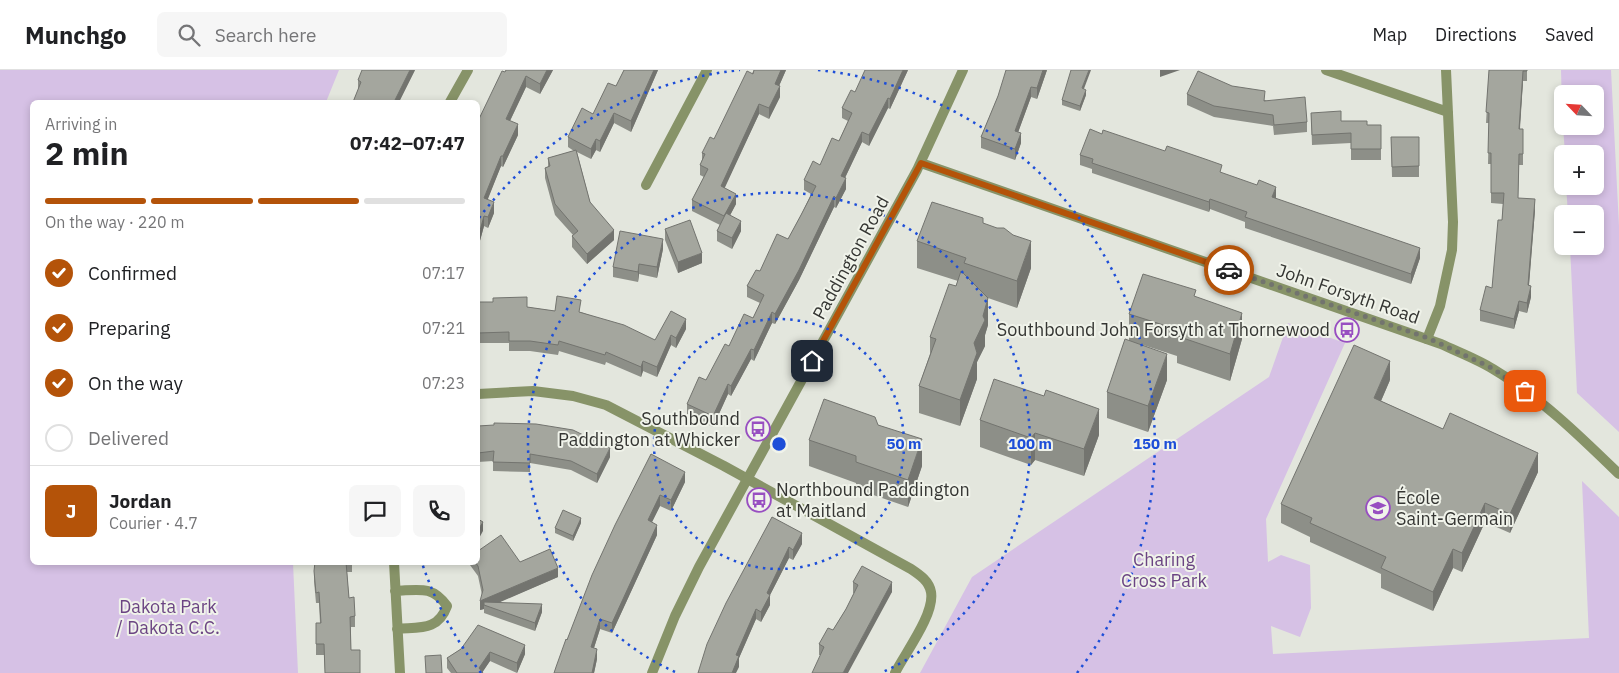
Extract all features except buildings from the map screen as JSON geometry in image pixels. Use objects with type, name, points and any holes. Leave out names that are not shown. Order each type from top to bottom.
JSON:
[{"type":"street","points":[[451,100],[468,70]]},
{"type":"street","points":[[646,185],[707,70]]},
{"type":"street","name":"Paddington Road","points":[[652,673],[675,616],[747,479],[921,163],[963,70]]},
{"type":"street","points":[[1326,70],[1448,112]]},
{"type":"street","points":[[1428,338],[1440,306],[1452,250],[1453,222],[1446,70]]},
{"type":"street","name":"John Forsyth Road","points":[[921,163],[1428,338],[1492,368],[1514,383],[1571,428],[1619,474]]},
{"type":"street","points":[[480,394],[534,391],[574,396],[606,405],[747,479],[911,569],[928,583],[932,601],[930,609],[895,673]]},
{"type":"street","points":[[394,565],[400,673]]},
{"type":"street","points":[[395,591],[425,589],[440,596],[447,606],[443,617],[437,623],[426,627],[397,629]]},
{"type":"green space","name":"Dakota Park / Dakota C.C.","points":[[0,70],[339,70],[327,100],[30,100],[30,565],[293,565],[298,673],[0,673]]},
{"type":"green space","points":[[1561,70],[1611,70],[1619,226],[1619,432],[1577,393],[1570,255],[1604,255],[1604,205],[1567,205],[1567,195],[1604,195],[1604,145],[1564,145],[1564,135],[1604,135],[1604,85],[1561,85]]},
{"type":"green space","name":"Charing Cross Park","points":[[1288,323],[1345,343],[1266,519],[1268,562],[1281,555],[1310,565],[1311,608],[1300,637],[1271,626],[1273,654],[1589,638],[1582,481],[1619,517],[1619,673],[920,673],[972,577],[1269,377]]},
{"type":"way so far","points":[[1229,270],[1428,338],[1492,368],[1525,391]]},
{"type":"place","name":"Southbound John Forsyth at Thornewood","points":[[1347,330]]},
{"type":"place","name":"Southbound Paddington at Whicker","points":[[758,429]]},
{"type":"place","name":"Northbound Paddington at Maitland","points":[[759,500]]},
{"type":"place","name":"École Saint-Germain","points":[[1378,508]]},
{"type":"route","points":[[812,361],[921,163],[1229,270]]}]
